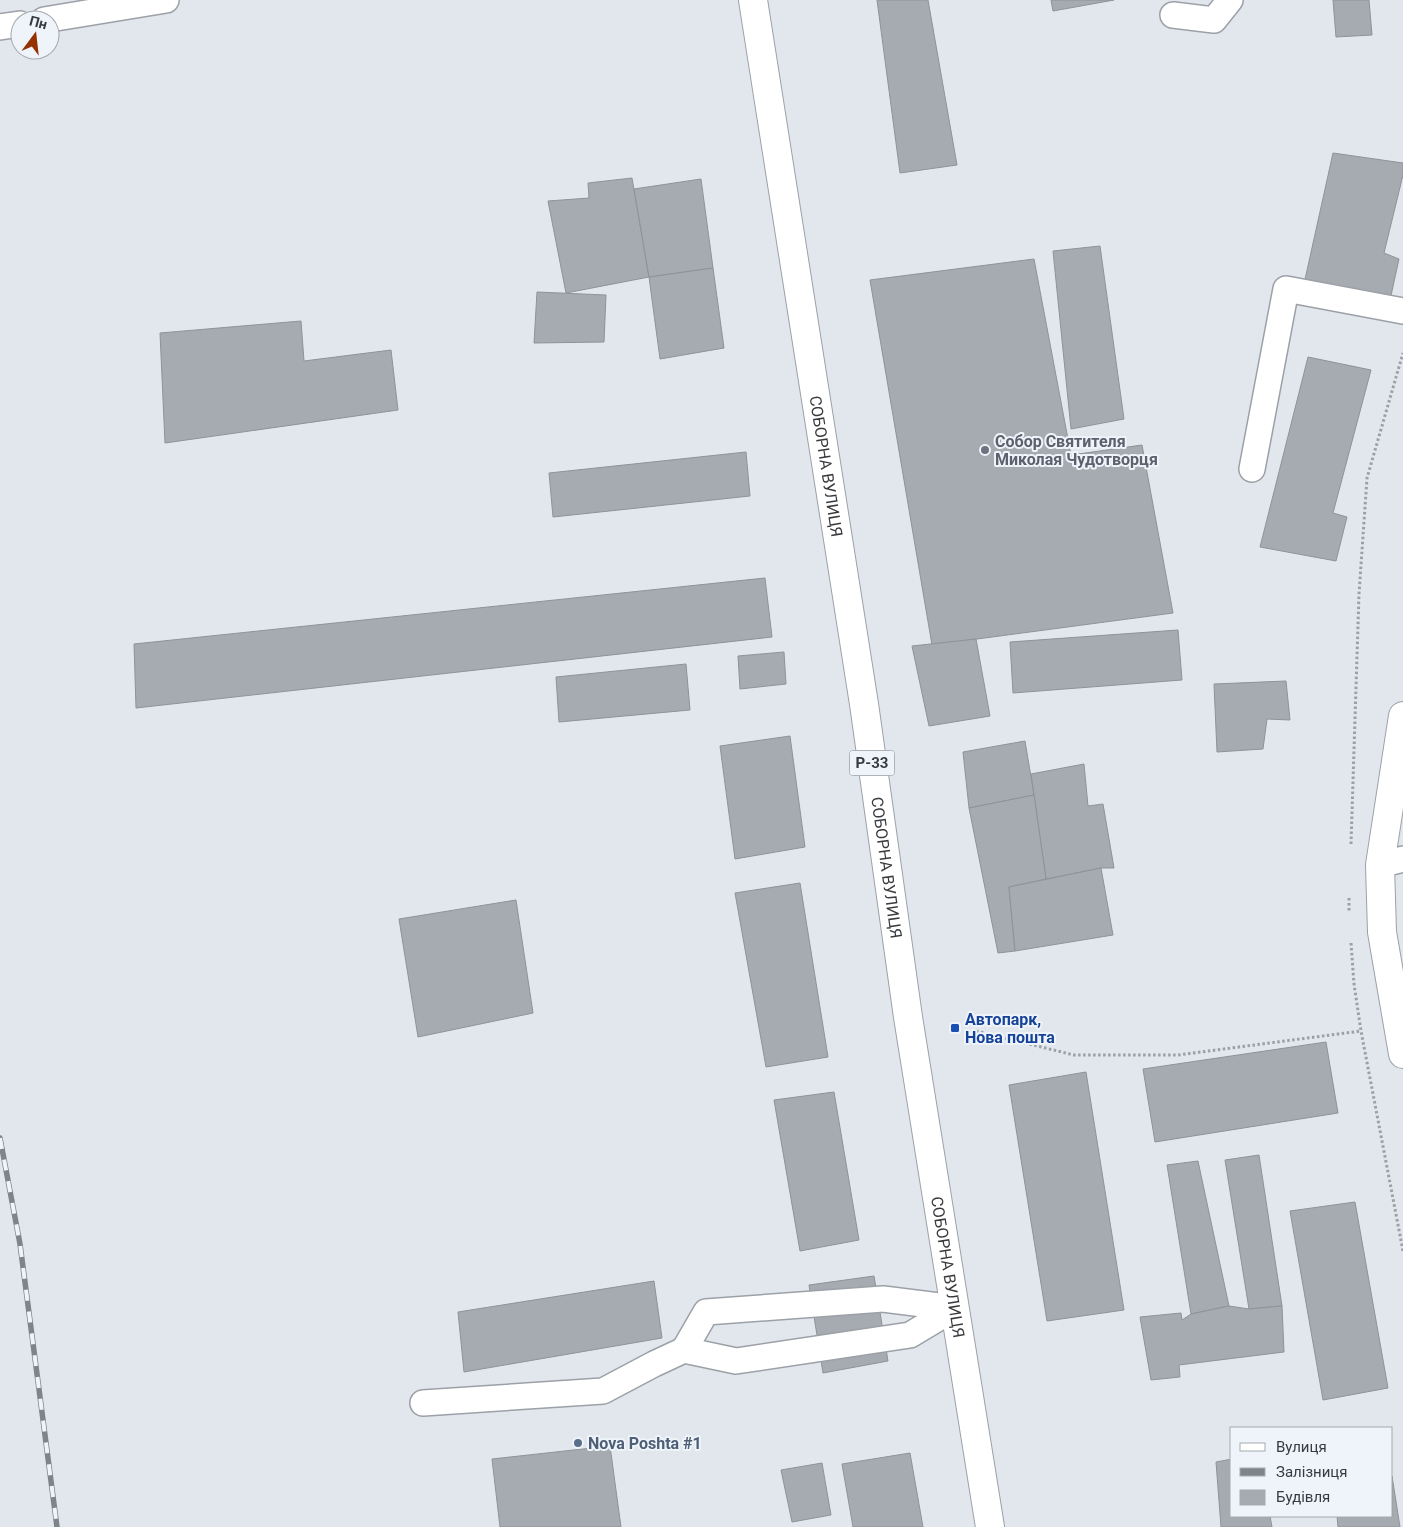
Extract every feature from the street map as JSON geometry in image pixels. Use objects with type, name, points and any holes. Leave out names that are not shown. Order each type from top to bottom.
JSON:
[{"type":"main road","name":"СОБОРНА ВУЛИЦЯ","points":[[753,0],[861,685],[908,1017],[990,1527]]},
{"type":"main road","points":[[1403,716],[1392,862],[1382,932],[1403,1054]]},
{"type":"street","points":[[60,17],[166,0]]},
{"type":"street","points":[[1173,15],[1214,20],[1230,0]]},
{"type":"street","points":[[1252,469],[1286,289],[1403,311]]},
{"type":"street","points":[[423,1402],[603,1391],[684,1350],[706,1312],[884,1299],[955,1308]]},
{"type":"street","points":[[684,1350],[736,1361],[910,1335],[955,1308]]},
{"type":"path","points":[[976,1031],[1074,1055],[1178,1055],[1361,1031]]},
{"type":"building","points":[[877,0],[928,0],[957,165],[900,173]]},
{"type":"building","points":[[1051,0],[1114,0],[1053,11]]},
{"type":"building","points":[[1333,0],[1369,0],[1372,35],[1336,37]]},
{"type":"building","points":[[1333,153],[1403,163],[1403,175],[1384,253],[1399,259],[1390,300],[1304,284]]},
{"type":"building","points":[[632,178],[649,277],[566,293],[548,201],[589,198],[588,183]]},
{"type":"building","points":[[701,179],[713,268],[649,277],[634,189]]},
{"type":"building","points":[[1100,246],[1124,419],[1071,429],[1053,251]]},
{"type":"building","name":"Собор Святителя Миколая Чудотворця","points":[[1034,259],[1071,455],[1142,445],[1173,613],[932,645],[870,280]]},
{"type":"building","points":[[713,268],[724,348],[660,359],[649,277]]},
{"type":"building","points":[[537,292],[606,295],[604,342],[534,343]]},
{"type":"building","points":[[301,321],[304,361],[391,350],[398,410],[165,443],[160,333]]},
{"type":"building","points":[[1308,357],[1371,370],[1333,513],[1347,517],[1336,561],[1260,547]]},
{"type":"building","points":[[746,452],[750,496],[553,517],[549,473]]},
{"type":"building","points":[[765,578],[772,637],[136,708],[134,644]]},
{"type":"building","points":[[1178,630],[1182,680],[1013,693],[1010,642]]},
{"type":"building","points":[[976,639],[990,716],[929,726],[912,646]]},
{"type":"building","points":[[784,652],[786,684],[740,689],[738,656]]},
{"type":"building","points":[[686,664],[690,710],[559,722],[556,677]]},
{"type":"building","points":[[1286,681],[1290,720],[1267,719],[1263,749],[1217,752],[1214,684]]},
{"type":"building","points":[[790,736],[805,847],[735,859],[720,746]]},
{"type":"building","points":[[1025,741],[1034,795],[969,808],[963,752]]},
{"type":"building","points":[[1084,764],[1088,806],[1103,804],[1114,868],[1101,868],[1046,879],[1031,774]]},
{"type":"building","points":[[1034,795],[1046,879],[1009,887],[1015,951],[998,953],[969,808]]},
{"type":"building","points":[[1101,868],[1113,935],[1015,951],[1009,887]]},
{"type":"building","points":[[800,883],[828,1057],[766,1067],[735,893]]},
{"type":"building","points":[[516,900],[533,1013],[418,1037],[399,919]]},
{"type":"building","points":[[1326,1042],[1338,1113],[1155,1142],[1143,1069]]},
{"type":"building","points":[[1086,1072],[1124,1310],[1047,1321],[1009,1085]]},
{"type":"building","points":[[834,1092],[859,1240],[800,1251],[774,1100]]},
{"type":"building","points":[[1259,1155],[1282,1306],[1249,1309],[1225,1160]]},
{"type":"building","points":[[1198,1161],[1229,1306],[1191,1314],[1167,1165]]},
{"type":"building","points":[[1355,1202],[1388,1388],[1323,1400],[1290,1211]]},
{"type":"building","points":[[874,1276],[888,1361],[823,1373],[809,1285]]},
{"type":"building","points":[[654,1281],[662,1338],[464,1372],[458,1312]]},
{"type":"building","points":[[1229,1306],[1249,1309],[1282,1306],[1284,1352],[1179,1365],[1180,1377],[1151,1380],[1140,1317],[1181,1313],[1182,1320],[1191,1314]]},
{"type":"building","points":[[610,1446],[621,1527],[500,1527],[492,1459]]},
{"type":"building","points":[[910,1453],[923,1527],[853,1527],[842,1464]]},
{"type":"building","points":[[1230,1459],[1230,1517],[1270,1517],[1272,1527],[1221,1527],[1216,1462]]},
{"type":"building","points":[[822,1463],[831,1515],[792,1522],[781,1470]]},
{"type":"building","points":[[1393,1482],[1400,1527],[1338,1527],[1337,1517],[1393,1517]]},
{"type":"railway","points":[[0,1138],[20,1244],[57,1527]]},
{"type":"place","name":"Собор Святителя Миколая Чудотворця","points":[[985,450]]},
{"type":"place","name":"Автопарк, Нова пошта","points":[[955,1028]]},
{"type":"place","name":"Nova Poshta #1","points":[[578,1443]]}]
